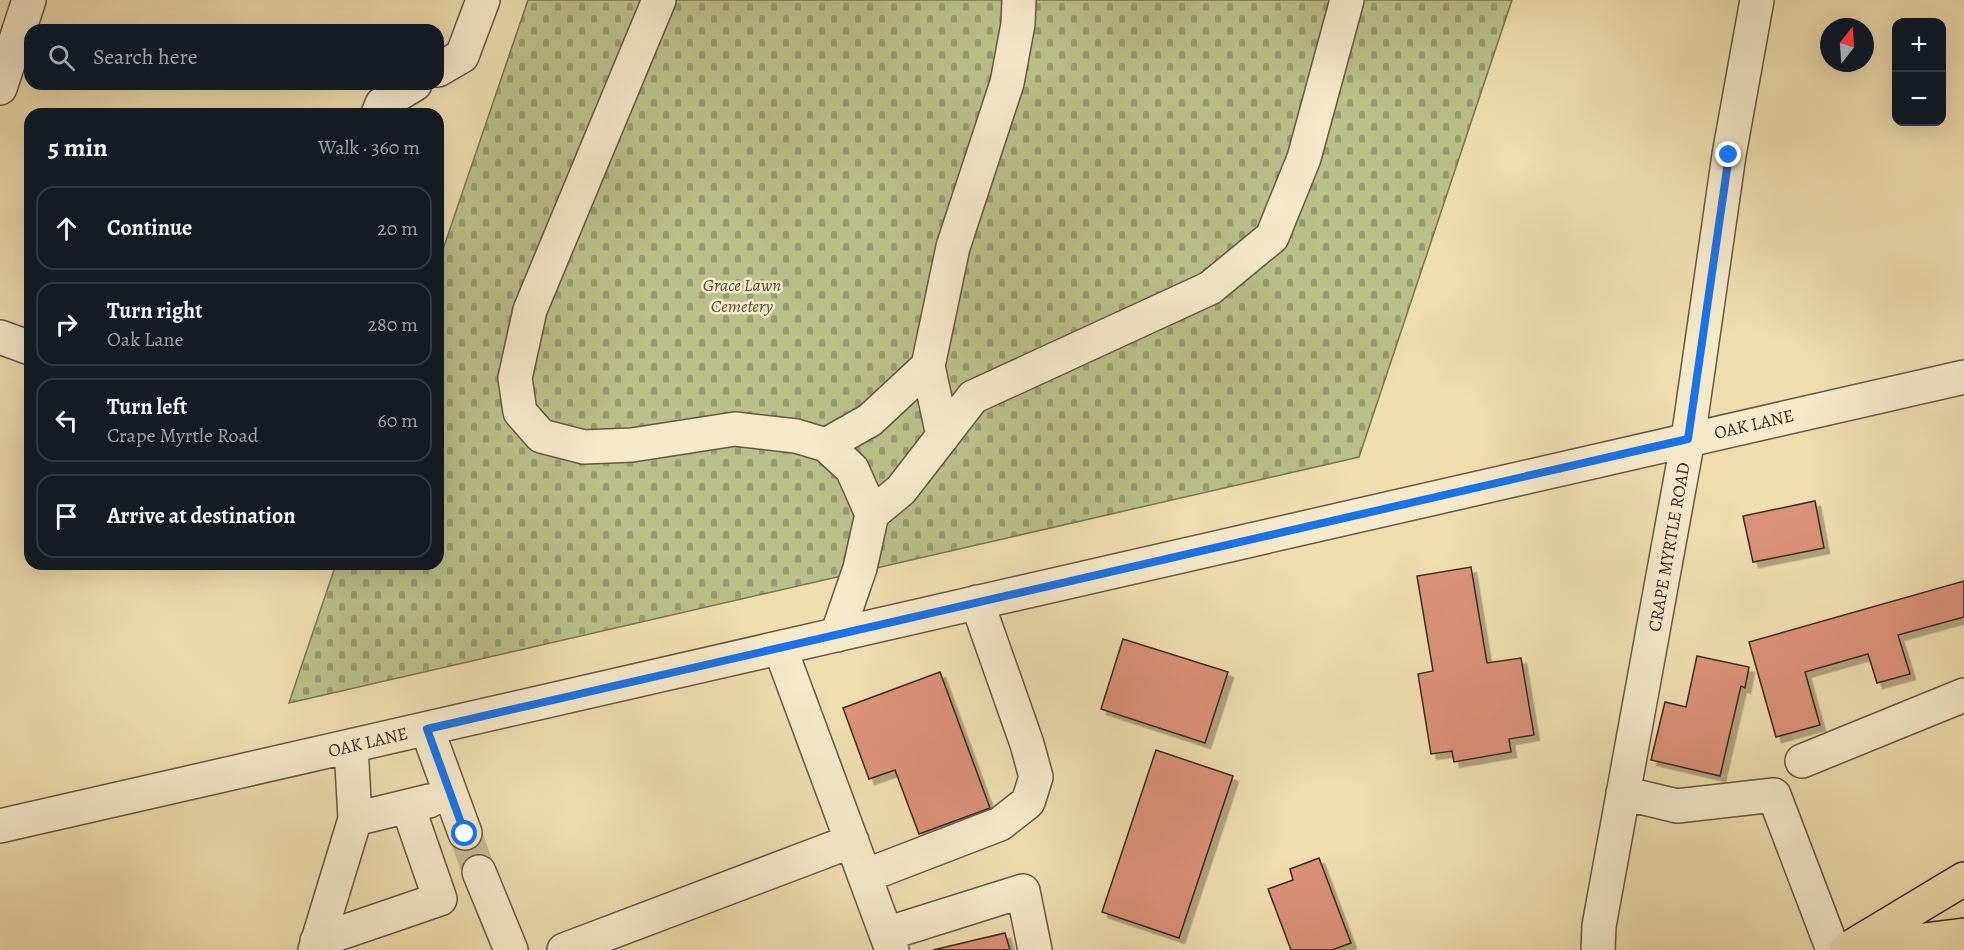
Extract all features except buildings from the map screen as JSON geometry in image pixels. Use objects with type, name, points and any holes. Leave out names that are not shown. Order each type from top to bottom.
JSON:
[{"type":"main road","points":[[1846,950],[1964,879]]},
{"type":"main road","points":[[1846,950],[1964,935]]},
{"type":"street","points":[[0,88],[30,0]]},
{"type":"street","points":[[444,66],[462,56],[483,0]]},
{"type":"street","points":[[659,0],[530,309],[515,378],[520,412],[541,436],[584,447],[632,445],[735,429],[796,436],[826,445],[852,469],[872,514],[860,568],[837,634]]},
{"type":"street","points":[[943,436],[928,366],[953,247],[1007,83],[1018,24],[1019,0]]},
{"type":"street","points":[[872,514],[901,490],[973,397],[1210,288],[1272,237],[1304,158],[1347,0]]},
{"type":"street","name":"CRAPE MYRTLE ROAD","points":[[1598,950],[1599,926],[1688,439],[1729,155],[1757,0]]},
{"type":"street","points":[[380,108],[382,104],[405,90]]},
{"type":"street","points":[[0,337],[24,346]]},
{"type":"street","points":[[826,445],[870,420],[928,366]]},
{"type":"street","name":"OAK LANE","points":[[0,826],[1964,377]]},
{"type":"street","points":[[865,876],[1000,824],[1028,802],[1035,777],[1027,744],[977,602]]},
{"type":"street","points":[[780,648],[889,942],[1023,891],[1035,950]]},
{"type":"street","points":[[1802,761],[1964,695]]},
{"type":"street","points":[[427,729],[465,834]]},
{"type":"street","points":[[316,945],[355,819],[351,746]]},
{"type":"street","points":[[1623,793],[1677,806],[1774,795],[1833,950]]},
{"type":"street","points":[[355,819],[451,795]]},
{"type":"street","points":[[316,945],[440,899],[408,807]]},
{"type":"street","points":[[564,950],[852,841]]},
{"type":"street","points":[[479,872],[511,950]]},
{"type":"green space","name":"Grace Lawn Cemetery","points":[[528,0],[1512,0],[1359,457],[289,703],[334,570],[444,570],[444,246]]},
{"type":"tunnel","points":[[465,833],[479,872]]},
{"type":"route","points":[[465,834],[427,729],[1688,439],[1729,155]]}]
